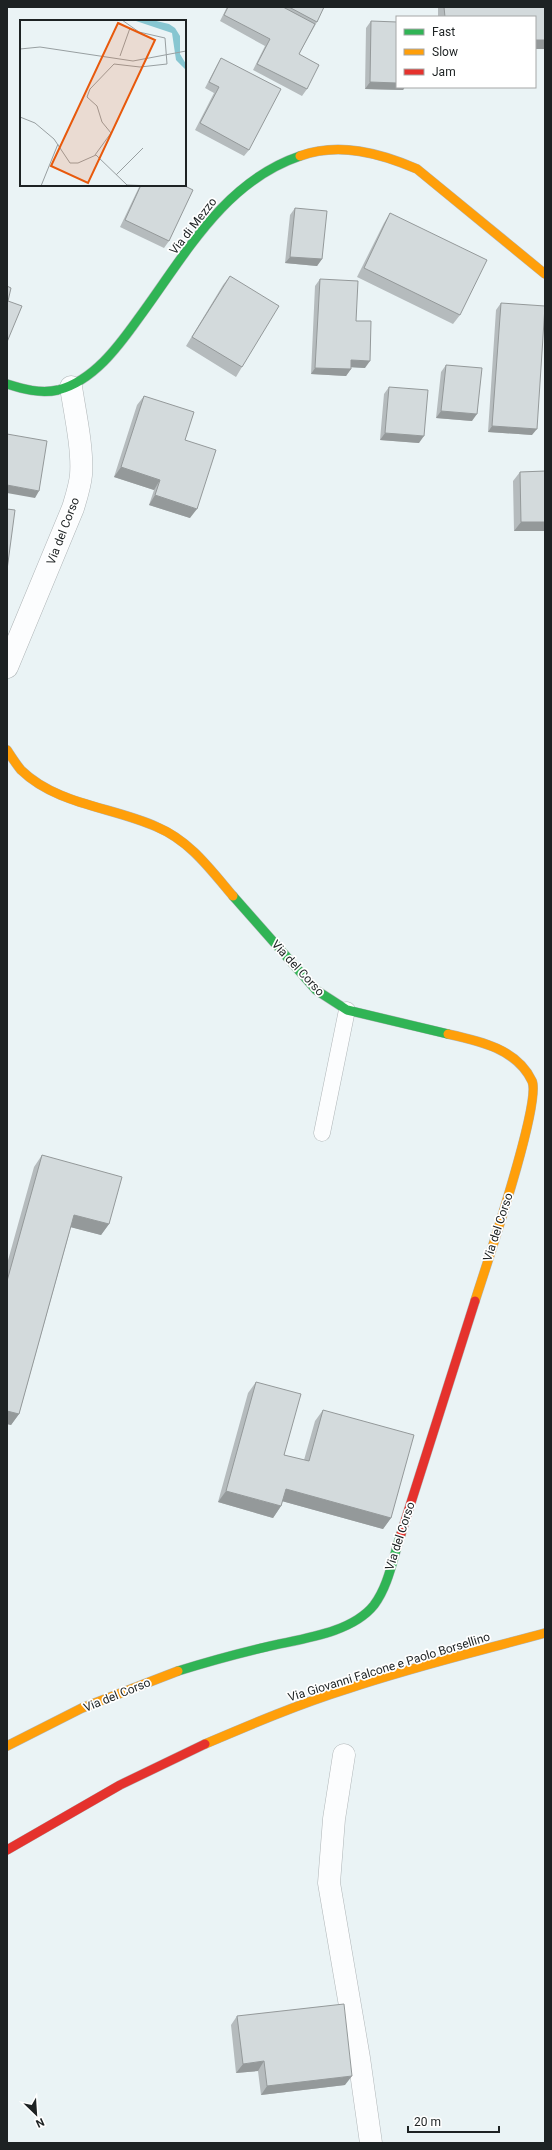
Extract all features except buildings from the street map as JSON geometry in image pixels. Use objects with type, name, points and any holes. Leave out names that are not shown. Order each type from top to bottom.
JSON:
[{"type":"street","name":"Via di Mezzo","points":[[7,384],[22,390],[42,393],[72,387],[104,362],[120,344],[213,216],[241,188],[266,171],[289,160],[318,150],[340,149],[369,152],[398,160],[417,169],[545,274]]},
{"type":"street","name":"Via del Corso","points":[[7,667],[73,508],[77,492],[81,474],[72,387]]},
{"type":"street","name":"Via del Corso","points":[[7,750],[18,768],[35,781],[54,792],[150,824],[178,838],[200,858],[316,990],[332,1002],[346,1010],[484,1042],[508,1055],[524,1070],[532,1083],[533,1097],[516,1171],[382,1592],[376,1602],[366,1613],[341,1626],[321,1634],[210,1661],[160,1678],[89,1706],[7,1746]]},
{"type":"street","name":"Via Giovanni Falcone e Paolo Borsellino","points":[[7,1850],[50,1822],[143,1771],[217,1737],[320,1698],[545,1633]]},
{"type":"street","points":[[344,1755],[334,1819],[329,1883],[359,2058],[371,2143]]},
{"type":"lane","points":[[322,1133],[346,1010]]},
{"type":"traffic: fast","points":[[7,384],[32,390],[58,390],[71,386],[93,371],[104,362],[122,341],[189,247],[207,224],[227,203],[249,184],[273,168],[300,156]]},
{"type":"traffic: fast","points":[[233,896],[316,990],[347,1010],[448,1034]]},
{"type":"traffic: fast","points":[[178,1671],[244,1652],[324,1634],[352,1623],[364,1615],[374,1605],[379,1597],[387,1580],[401,1534]]},
{"type":"traffic: slow","points":[[300,156],[330,150],[359,151],[389,158],[417,169],[545,274]]},
{"type":"traffic: slow","points":[[7,750],[21,770],[35,782],[51,791],[86,804],[140,820],[157,827],[180,840],[208,866],[233,896]]},
{"type":"traffic: slow","points":[[448,1034],[485,1044],[507,1054],[517,1061],[532,1081],[533,1095],[529,1120],[521,1151],[475,1301]]},
{"type":"traffic: slow","points":[[205,1744],[311,1701],[371,1681],[545,1633]]},
{"type":"traffic: slow","points":[[7,1746],[82,1708],[178,1671]]},
{"type":"traffic: jam","points":[[401,1534],[475,1301]]},
{"type":"traffic: jam","points":[[7,1850],[120,1785],[205,1744]]}]
